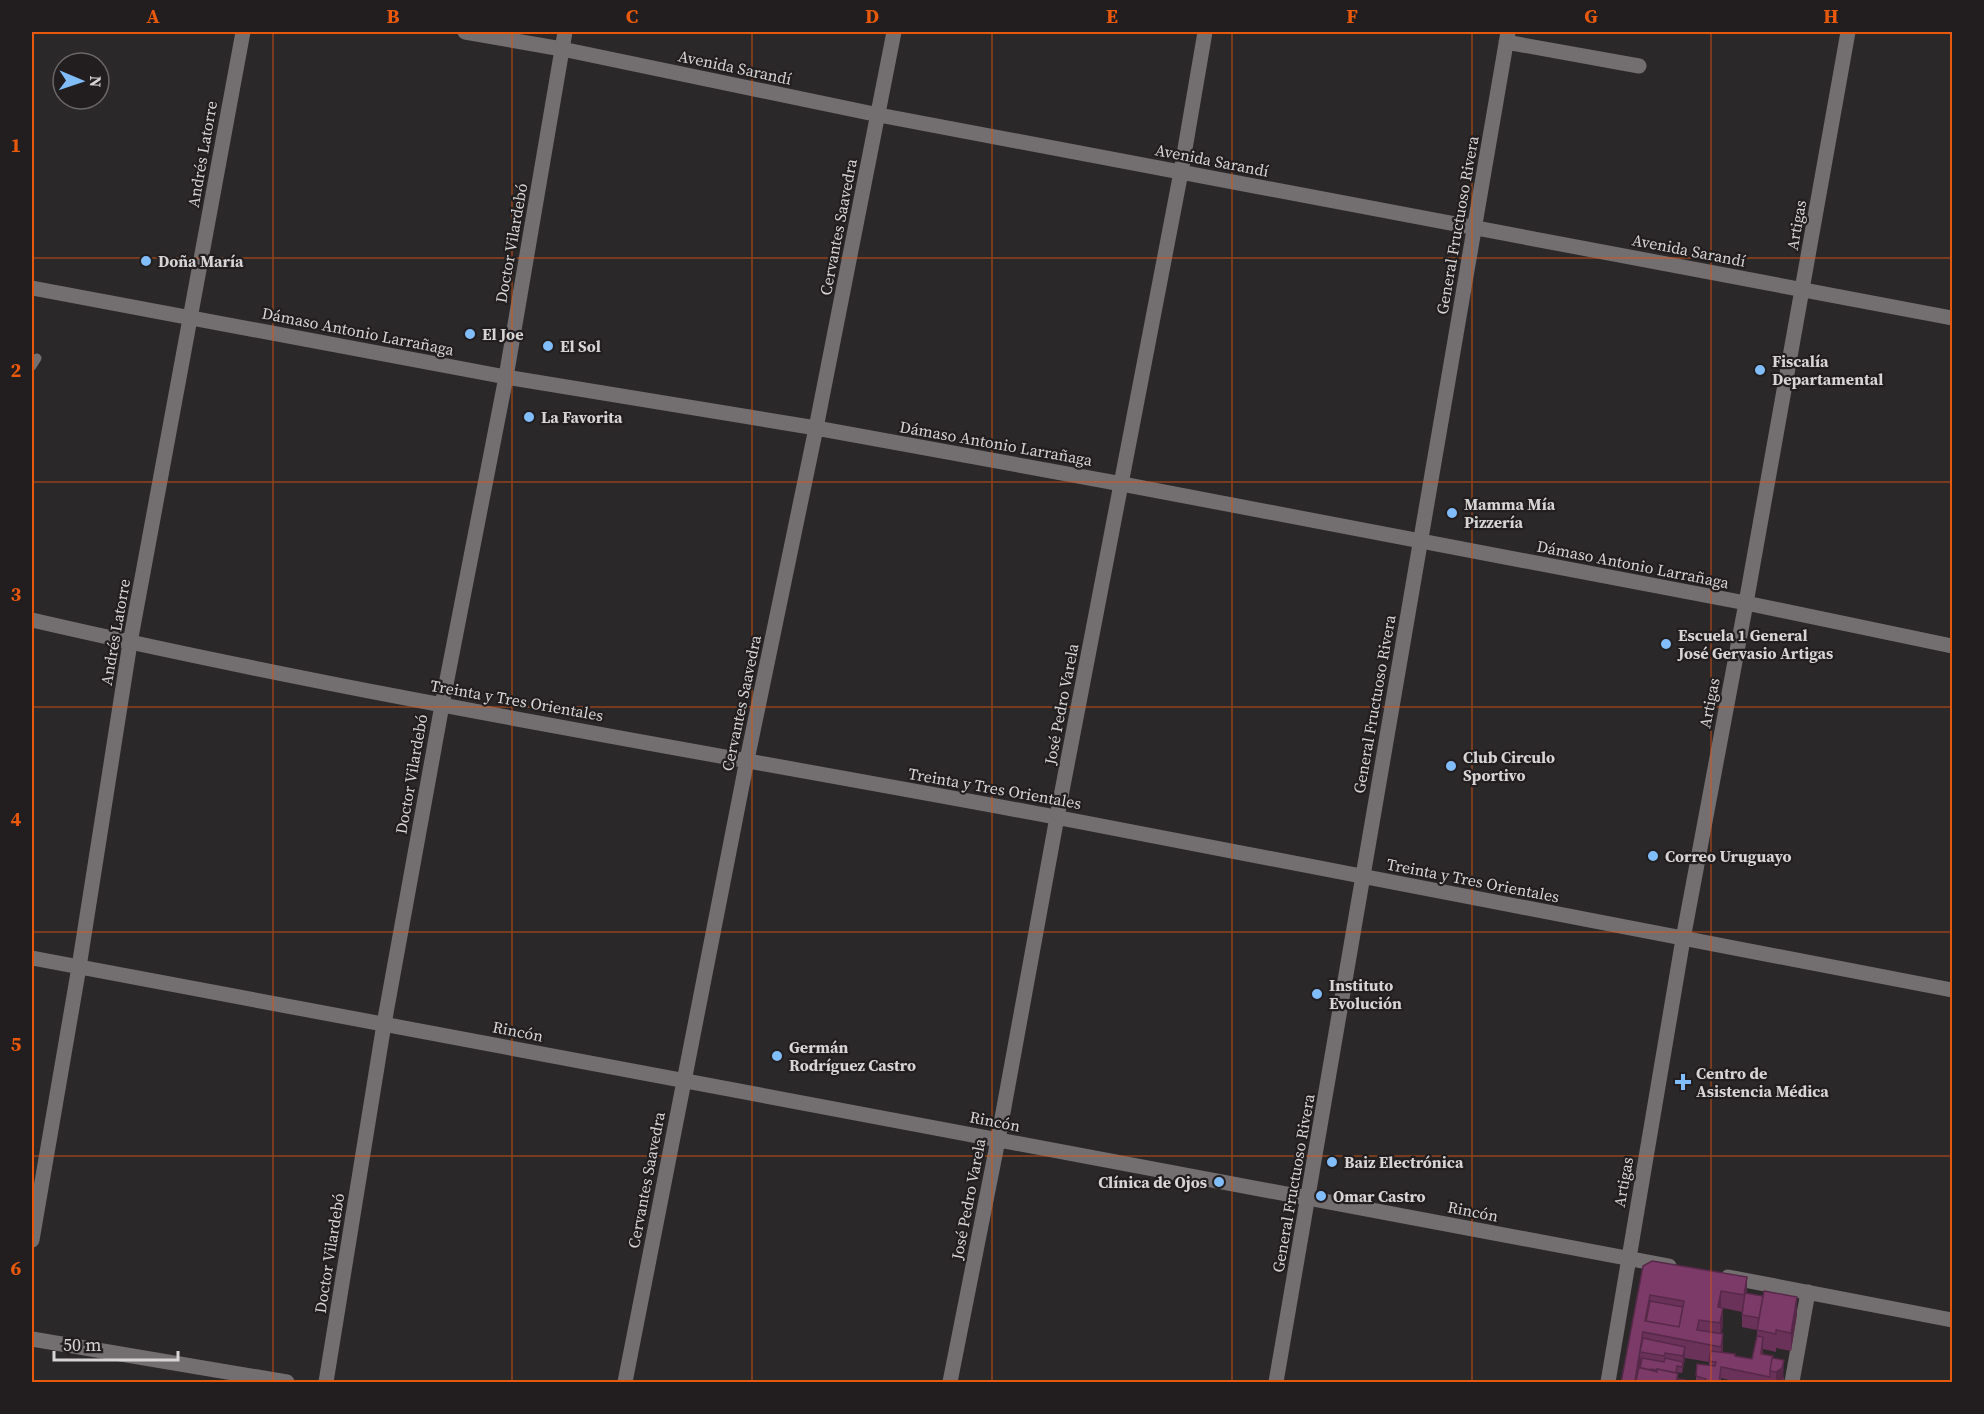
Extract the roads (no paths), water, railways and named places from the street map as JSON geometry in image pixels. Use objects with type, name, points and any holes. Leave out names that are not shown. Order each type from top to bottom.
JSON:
[{"type":"street","name":"Andrés Latorre","points":[[32,1240],[79,967],[130,643],[243,32]]},
{"type":"street","name":"Avenida Sarandí","points":[[465,32],[879,115],[1953,318]]},
{"type":"street","name":"Doctor Vilardebó","points":[[326,1383],[384,1024],[442,705],[506,377],[566,32]]},
{"type":"street","name":"Cervantes Saavedra","points":[[625,1383],[747,760],[816,428],[894,32]]},
{"type":"street","name":"José Pedro Varela","points":[[950,1383],[1181,172],[1205,32]]},
{"type":"street","name":"Artigas","points":[[1608,1383],[1683,939],[1803,290],[1848,32]]},
{"type":"street","points":[[1507,37],[1639,66]]},
{"type":"street","name":"General Fructuoso Rivera","points":[[1276,1383],[1507,37]]},
{"type":"street","name":"Dámaso Antonio Larrañaga","points":[[32,288],[506,377],[816,428],[1122,484],[1746,603],[1953,646]]},
{"type":"street","name":"Treinta y Tres Orientales","points":[[32,620],[130,643],[442,705],[1057,817],[1953,990]]},
{"type":"street","name":"Rincón","points":[[32,958],[1684,1269]]},
{"type":"street","points":[[1718,1275],[1953,1320]]},
{"type":"street","points":[[1792,1383],[1808,1292]]},
{"type":"street","points":[[32,1339],[287,1383]]},
{"type":"place","name":"Doña María","points":[[146,261]]},
{"type":"place","name":"El Joe","points":[[470,334]]},
{"type":"place","name":"El Sol","points":[[548,346]]},
{"type":"place","name":"Fiscalía Departamental","points":[[1760,370]]},
{"type":"place","name":"La Favorita","points":[[529,417]]},
{"type":"place","name":"Mamma Mía Pizzería","points":[[1452,513]]},
{"type":"place","name":"Escuela 1 General José Gervasio Artigas","points":[[1666,644]]},
{"type":"place","name":"Club Circulo Sportivo","points":[[1451,766]]},
{"type":"place","name":"Correo Uruguayo","points":[[1653,856]]},
{"type":"place","name":"Instituto Evolución","points":[[1317,994]]},
{"type":"place","name":"Germán Rodríguez Castro","points":[[777,1056]]},
{"type":"place","name":"Centro de Asistencia Médica","points":[[1683,1082]]},
{"type":"place","name":"Baiz Electrónica","points":[[1332,1162]]},
{"type":"place","name":"Clínica de Ojos","points":[[1219,1182]]},
{"type":"place","name":"Omar Castro","points":[[1321,1196]]}]
